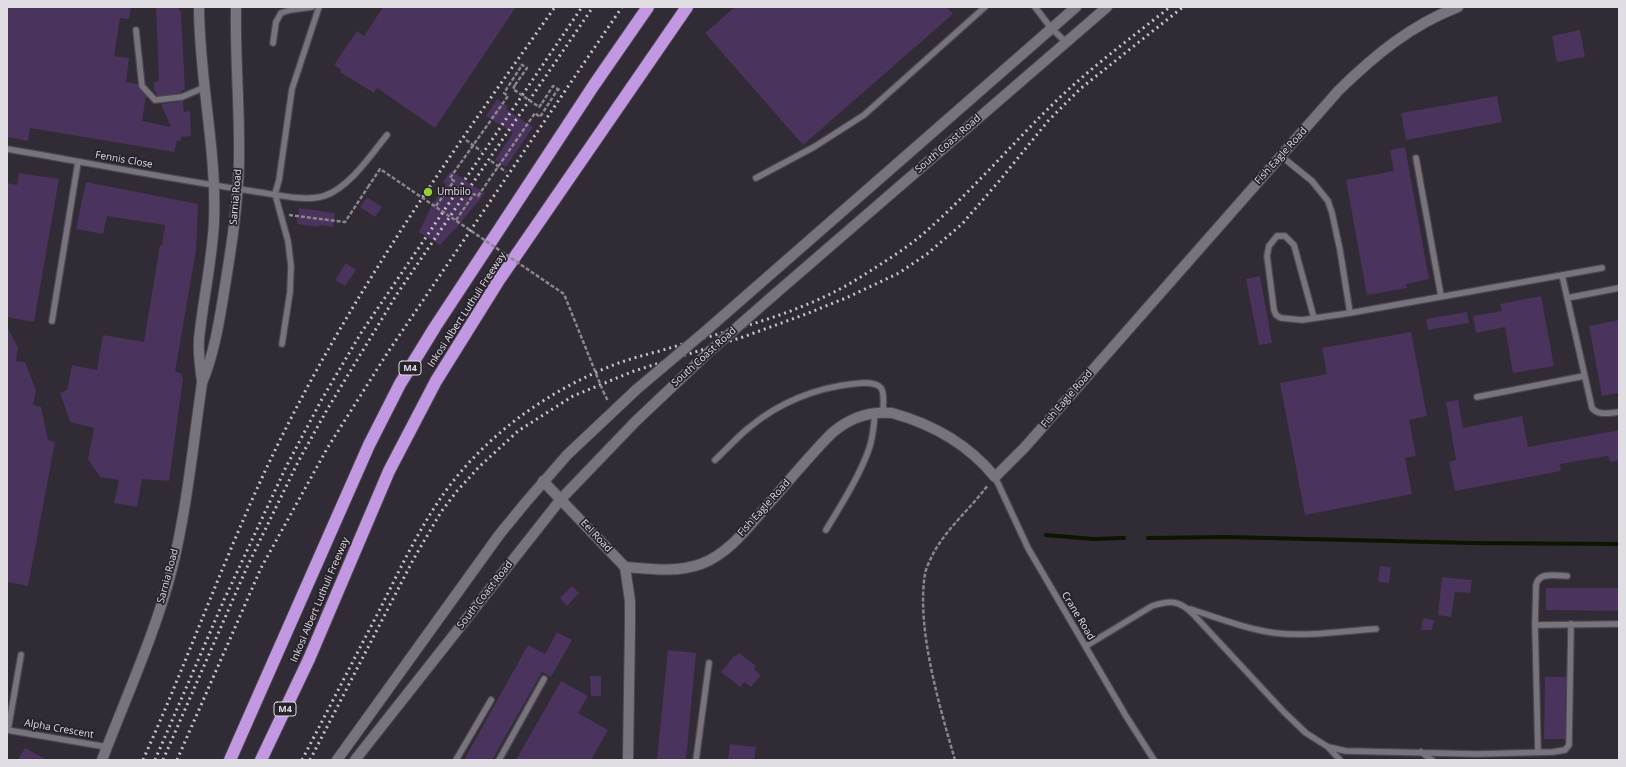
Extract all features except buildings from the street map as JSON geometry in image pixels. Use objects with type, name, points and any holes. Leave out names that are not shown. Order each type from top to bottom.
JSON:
[{"type":"highway","name":"Inkosi Albert Luthuli Freeway","points":[[230,760],[369,445],[400,384],[435,327],[589,92],[648,7]]},
{"type":"highway","name":"Inkosi Albert Luthuli Freeway","points":[[261,760],[309,659],[389,471],[436,381],[499,280],[687,7]]},
{"type":"street","name":"Sarnia Road","points":[[102,760],[153,629],[172,569],[202,383],[199,339],[213,228],[213,185],[200,42],[199,7]]},
{"type":"street","name":"Sarnia Road","points":[[202,383],[208,369],[216,341],[231,249],[238,189],[239,147],[236,7]]},
{"type":"street","name":"South Coast Road","points":[[337,760],[499,535],[567,455],[637,389],[708,329],[1076,7]]},
{"type":"street","name":"South Coast Road","points":[[356,760],[561,499],[636,421],[775,294],[1107,7]]},
{"type":"street","name":"Fish Eagle Road","points":[[995,477],[1025,447],[1339,90],[1381,51],[1413,28],[1439,14],[1458,7]]},
{"type":"street","name":"Fish Eagle Road","points":[[625,567],[676,569],[701,564],[719,555],[753,521],[832,433],[848,421],[863,415],[879,413]]},
{"type":"street","points":[[879,413],[897,415],[947,436],[976,456],[995,477]]},
{"type":"street","name":"Eel Road","points":[[544,481],[625,567]]},
{"type":"street","points":[[625,567],[630,601],[628,760]]},
{"type":"lane","points":[[273,43],[276,22],[281,13],[290,10],[312,7]]},
{"type":"lane","points":[[282,344],[290,292],[291,266],[288,241],[275,194],[279,180],[292,89],[320,7]]},
{"type":"lane","points":[[756,178],[814,148],[864,115],[985,7]]},
{"type":"lane","points":[[1035,7],[1051,28],[1066,42]]},
{"type":"lane","points":[[136,30],[142,86],[155,100],[182,97],[205,86]]},
{"type":"lane","name":"Fennis Close","points":[[7,149],[238,189],[296,197],[314,197],[330,194],[343,185],[358,170],[387,135]]},
{"type":"lane","points":[[1281,156],[1312,181],[1328,200],[1340,250],[1350,313]]},
{"type":"lane","points":[[1416,158],[1442,296]]},
{"type":"lane","points":[[52,321],[78,162]]},
{"type":"lane","points":[[1314,318],[1294,245],[1285,236],[1277,236],[1269,246],[1267,256],[1275,313],[1281,318],[1292,320],[1314,318],[1350,313],[1602,268]]},
{"type":"lane","points":[[1562,274],[1592,410],[1603,414],[1619,412]]},
{"type":"lane","points":[[1567,298],[1619,288]]},
{"type":"lane","points":[[1477,397],[1584,376]]},
{"type":"lane","points":[[715,460],[751,426],[782,405],[795,399],[840,385],[856,383],[877,385],[881,388],[883,393],[869,450],[839,510],[826,530]]},
{"type":"lane","name":"Crane Road","points":[[995,477],[1019,532],[1126,716],[1154,760]]},
{"type":"lane","points":[[1538,752],[1535,625],[1536,585],[1538,579],[1544,575],[1567,576]]},
{"type":"lane","points":[[1086,646],[1139,614],[1157,604],[1164,602],[1175,602],[1188,609],[1273,633],[1318,634],[1376,628]]},
{"type":"lane","points":[[1188,609],[1284,712],[1311,737],[1328,747],[1340,760]]},
{"type":"lane","points":[[1328,747],[1346,750],[1498,754],[1562,751],[1567,748],[1569,744],[1572,624]]},
{"type":"lane","points":[[1535,625],[1619,624]]},
{"type":"lane","points":[[8,730],[22,655]]},
{"type":"lane","points":[[696,760],[709,663]]},
{"type":"lane","points":[[499,760],[544,679]]},
{"type":"lane","points":[[456,760],[491,700]]},
{"type":"lane","name":"Alpha Crescent","points":[[8,730],[107,747]]},
{"type":"lane","points":[[1421,752],[1432,760]]},
{"type":"lane","points":[[1498,754],[1498,760]]},
{"type":"path","points":[[436,206],[454,181],[450,178],[508,96],[504,93],[521,64],[527,68],[513,89],[539,107],[553,86],[560,90],[540,117],[534,113],[478,196],[474,194],[456,220]]},
{"type":"path","points":[[466,140],[481,151]]},
{"type":"path","points":[[491,161],[506,172]]},
{"type":"path","points":[[281,214],[345,222],[380,169],[564,294],[607,399]]},
{"type":"path","points":[[955,760],[944,725],[929,655],[923,597],[925,573],[933,554],[942,540],[995,477]]},
{"type":"waterway","points":[[1046,535],[1093,539],[1124,538]]},
{"type":"waterway","points":[[1148,538],[1226,537],[1471,543],[1619,544]]},
{"type":"railway","points":[[143,760],[161,720],[244,518],[281,438],[311,381],[375,271],[410,217],[445,164],[555,7]]},
{"type":"railway","points":[[155,760],[224,600],[286,467],[322,399],[361,333],[582,7]]},
{"type":"railway","points":[[163,760],[248,565],[298,462],[328,408],[397,294],[593,7]]},
{"type":"railway","points":[[177,760],[261,568],[328,447],[388,352],[622,7]]},
{"type":"railway","points":[[302,760],[420,531],[452,482],[491,441],[513,422],[536,406],[585,377],[630,359],[788,312],[836,291],[859,278],[923,234],[974,186],[1068,90],[1170,7]]},
{"type":"railway","points":[[310,760],[413,560],[441,512],[457,491],[479,467],[518,431],[573,396],[634,371],[743,337],[806,314],[846,298],[899,273],[927,254],[962,224],[1048,121],[1080,89],[1183,7]]},
{"type":"place","name":"Umbilo","points":[[428,192]]}]
